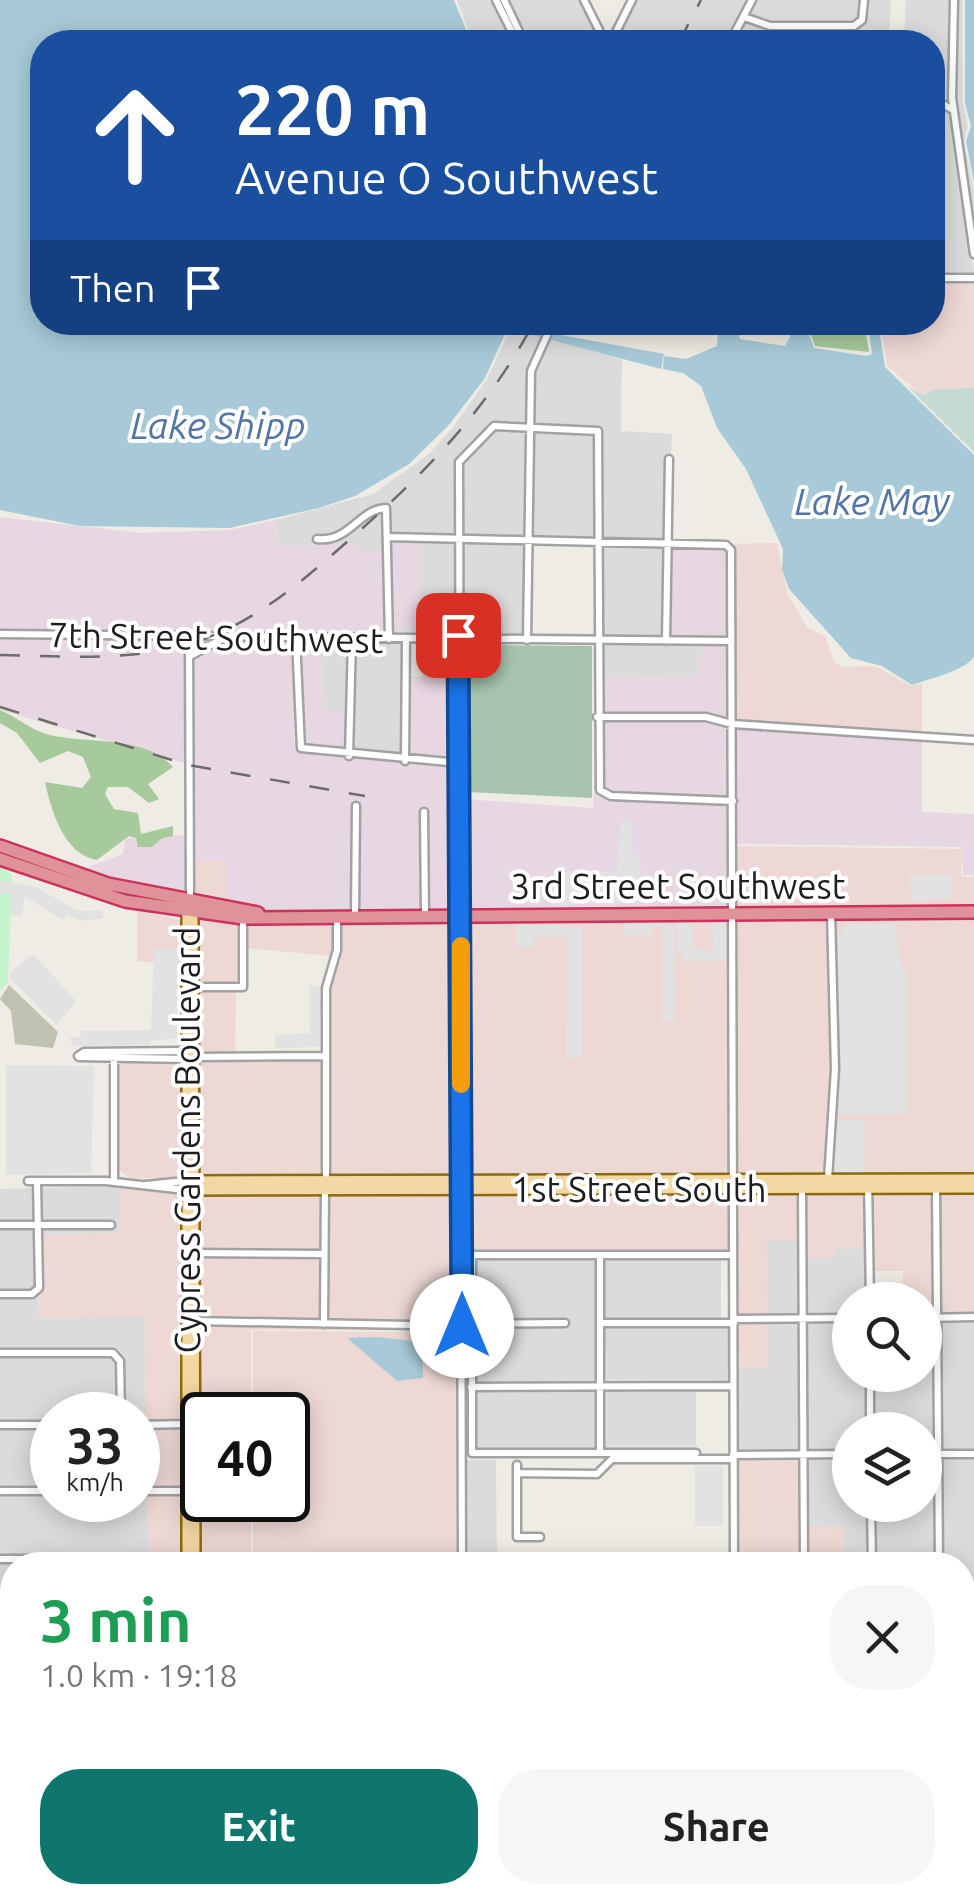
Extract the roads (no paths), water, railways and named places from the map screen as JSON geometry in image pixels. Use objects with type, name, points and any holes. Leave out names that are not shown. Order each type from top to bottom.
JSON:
[{"type":"highway","points":[[0,846],[86,879],[190,909]]},
{"type":"highway","points":[[0,859],[81,890],[190,909]]},
{"type":"highway","name":"3rd Street Southwest","points":[[190,909],[244,918],[262,915]]},
{"type":"highway","name":"3rd Street Southwest","points":[[190,909],[337,916],[974,912]]},
{"type":"main road","name":"Cypress Gardens Boulevard","points":[[188,1056],[195,987],[190,909]]},
{"type":"main road","name":"Cypress Gardens Boulevard","points":[[190,909],[190,1392]]},
{"type":"main road","name":"1st Street South","points":[[802,1184],[828,1179],[868,1183]]},
{"type":"main road","name":"1st Street South","points":[[190,1185],[405,1190],[461,1184],[936,1183],[974,1179]]},
{"type":"main road","name":"1st Street South","points":[[325,1186],[430,1180],[461,1184]]},
{"type":"main road","points":[[405,1190],[430,1180]]},
{"type":"main road","name":"1st Street South","points":[[936,1183],[974,1188]]},
{"type":"main road","name":"Cypress Gardens Boulevard","points":[[190,1286],[194,1321],[191,1392]]},
{"type":"main road","name":"Cypress Gardens Boulevard","points":[[191,1552],[193,1522]]},
{"type":"main road","name":"Cypress Gardens Boulevard","points":[[192,1552],[195,1522]]},
{"type":"street","points":[[500,0],[514,30]]},
{"type":"street","points":[[584,0],[601,30]]},
{"type":"street","points":[[615,30],[632,0]]},
{"type":"street","points":[[737,30],[752,0]]},
{"type":"street","points":[[744,17],[770,26],[854,26],[862,20],[864,0]]},
{"type":"street","points":[[954,0],[952,98],[974,254]]},
{"type":"street","points":[[945,98],[952,98]]},
{"type":"street","points":[[945,106],[953,110]]},
{"type":"street","points":[[945,278],[974,278]]},
{"type":"street","points":[[527,640],[531,371],[546,335]]},
{"type":"street","points":[[696,1453],[472,1454],[461,1184],[459,465],[462,455],[494,426],[598,431],[596,716],[601,792],[612,796],[733,801]]},
{"type":"street","points":[[666,641],[670,459]]},
{"type":"street","points":[[317,540],[337,540],[381,507],[389,512],[389,639]]},
{"type":"street","points":[[388,537],[729,546],[734,913],[734,1552]]},
{"type":"street","name":"7th Street Southwest","points":[[0,634],[731,641]]},
{"type":"street","points":[[189,637],[190,909]]},
{"type":"street","points":[[189,657],[192,651],[224,638]]},
{"type":"street","points":[[296,639],[300,748],[349,756],[460,764]]},
{"type":"street","points":[[349,756],[352,639]]},
{"type":"street","points":[[406,639],[406,761]]},
{"type":"street","points":[[596,716],[706,717],[732,724],[974,740]]},
{"type":"street","points":[[356,806],[356,916]]},
{"type":"street","points":[[424,812],[425,915]]},
{"type":"street","points":[[828,1179],[835,1069],[832,912]]},
{"type":"street","points":[[324,1324],[326,988],[337,950],[337,916]]},
{"type":"street","points":[[195,987],[243,987],[244,918]]},
{"type":"street","points":[[114,1182],[114,1056],[326,1056]]},
{"type":"street","points":[[0,1294],[38,1291],[33,1181],[190,1185]]},
{"type":"street","points":[[868,1183],[870,1282]]},
{"type":"street","points":[[936,1183],[937,1282]]},
{"type":"street","points":[[802,1184],[804,1552]]},
{"type":"street","points":[[0,1226],[112,1224]]},
{"type":"street","points":[[190,1255],[324,1254]]},
{"type":"street","points":[[462,1552],[472,1256],[733,1254]]},
{"type":"street","points":[[600,1255],[600,1453]]},
{"type":"street","points":[[600,1322],[832,1318]]},
{"type":"street","points":[[942,1318],[974,1318]]},
{"type":"street","points":[[194,1321],[566,1323]]},
{"type":"street","points":[[0,1353],[115,1354],[120,1361],[121,1392]]},
{"type":"street","points":[[471,1387],[734,1386]]},
{"type":"street","points":[[0,1424],[30,1425]]},
{"type":"street","points":[[540,1537],[516,1537],[517,1469],[597,1474],[612,1459],[832,1454]]},
{"type":"street","points":[[942,1454],[974,1454]]},
{"type":"street","points":[[0,1491],[30,1491]]},
{"type":"street","points":[[871,1522],[872,1552]]},
{"type":"street","points":[[939,1522],[939,1552]]},
{"type":"water","name":"Lake Shipp","points":[[0,0],[454,0],[466,30],[30,30],[30,335],[505,335],[485,378],[448,426],[409,464],[355,496],[229,528],[80,526],[0,510]]},
{"type":"water","points":[[965,0],[974,0],[974,183],[966,141],[971,126],[965,103]]},
{"type":"water","points":[[549,335],[561,335],[664,354],[661,369],[547,339]]},
{"type":"water","name":"Lake May","points":[[718,335],[739,335],[740,339],[785,346],[790,335],[809,335],[814,348],[867,356],[872,354],[870,335],[880,335],[885,367],[974,455],[974,657],[969,662],[912,685],[882,666],[851,658],[789,589],[782,570],[783,549],[746,469],[717,428],[701,386],[683,373],[663,369],[664,356],[686,359],[717,346]]},
{"type":"water","points":[[347,1338],[422,1342],[423,1378],[397,1381]]},
{"type":"waterway","points":[[542,335],[549,337]]},
{"type":"railway","points":[[685,30],[701,0]]},
{"type":"railway","points":[[0,655],[95,657],[166,650],[212,636],[254,614],[330,557],[427,467],[496,385],[527,335]]},
{"type":"railway","points":[[0,707],[188,765],[365,796]]}]
